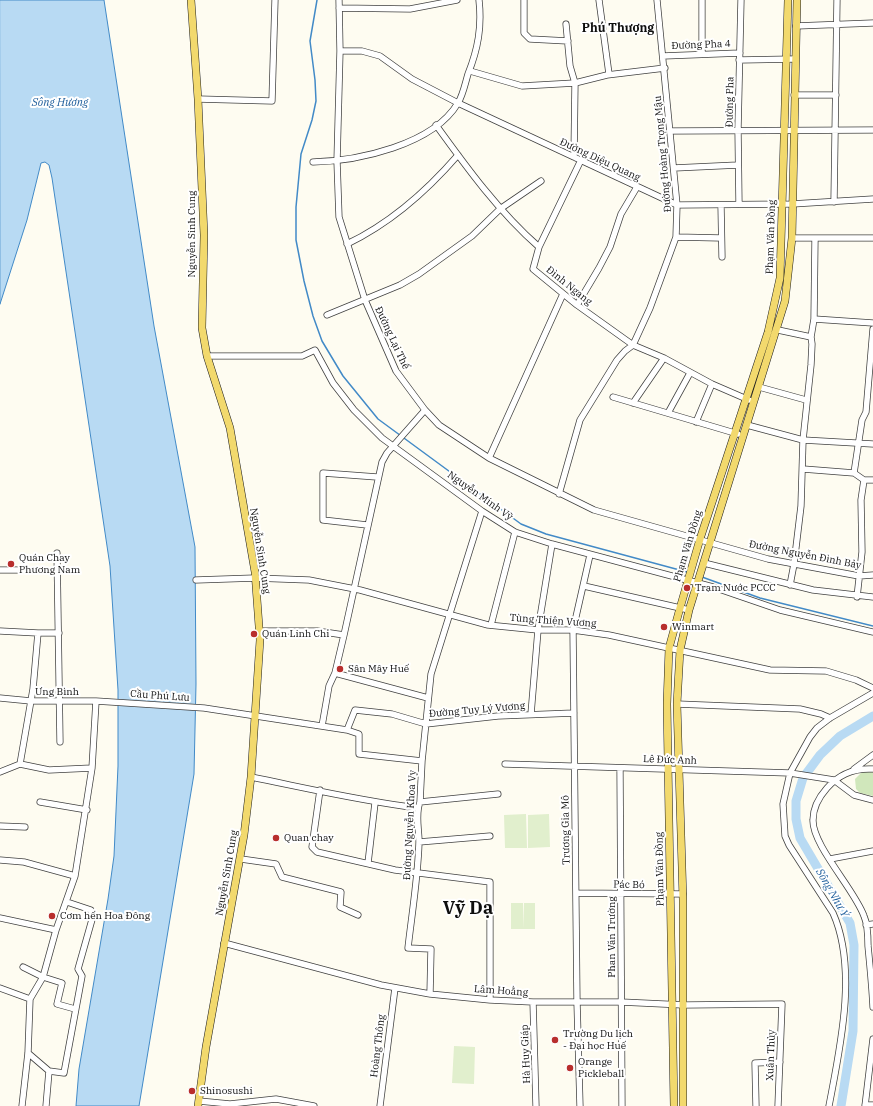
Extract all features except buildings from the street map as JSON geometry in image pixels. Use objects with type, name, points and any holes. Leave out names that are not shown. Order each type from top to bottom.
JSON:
[{"type":"main road","name":"Nguyễn Sinh Cung","points":[[191,0],[198,99],[204,235],[201,306],[207,356],[230,428],[255,578],[260,631],[251,777],[241,859],[224,943],[198,1104]]},
{"type":"main road","name":"Phạm Văn Đồng","points":[[674,1106],[667,704],[669,648],[700,539],[721,480],[734,433],[768,332],[780,278],[788,0]]},
{"type":"main road","name":"Phạm Văn Đồng","points":[[683,1106],[683,894],[677,704],[680,650],[689,610],[778,330],[785,301],[792,238],[793,129],[797,0]]},
{"type":"street","points":[[198,99],[272,101],[275,0]]},
{"type":"street","name":"Đường Lại Thế","points":[[339,0],[340,51],[337,161],[339,217],[365,300],[396,371],[425,410],[439,425],[490,458],[559,494],[601,512],[710,542]]},
{"type":"street","points":[[339,8],[410,9],[456,0]]},
{"type":"street","points":[[313,162],[337,161],[395,147],[417,138],[436,125],[458,103],[470,71],[480,29],[479,0]]},
{"type":"street","points":[[524,0],[524,33],[530,38],[568,41]]},
{"type":"street","points":[[599,0],[609,74]]},
{"type":"street","name":"Đường Hoàng Trọng Mậu","points":[[559,494],[580,420],[617,360],[625,350],[633,345],[650,308],[676,237],[677,205],[665,68],[657,0]]},
{"type":"street","points":[[702,0],[702,54]]},
{"type":"street","name":"Đường Pha","points":[[739,204],[738,129],[741,0]]},
{"type":"street","points":[[834,202],[837,0]]},
{"type":"street","points":[[796,26],[873,23]]},
{"type":"street","points":[[566,24],[570,66],[575,83],[574,157]]},
{"type":"street","name":"Đường Diệu Quang","points":[[340,51],[362,51],[380,56],[412,79],[458,103],[677,205],[792,204],[873,199]]},
{"type":"street","name":"Đường Pha 4","points":[[663,56],[740,52]]},
{"type":"street","points":[[740,60],[795,59]]},
{"type":"street","points":[[470,71],[522,86],[575,83],[609,74],[665,68]]},
{"type":"street","points":[[794,95],[836,95]]},
{"type":"street","points":[[436,125],[458,156],[500,209],[518,229],[540,248],[581,160]]},
{"type":"street","points":[[670,130],[873,130]]},
{"type":"street","points":[[347,244],[363,236],[400,212],[438,178],[458,156]]},
{"type":"street","points":[[674,168],[738,165]]},
{"type":"street","points":[[327,315],[400,285],[424,270],[472,236],[500,209],[541,181]]},
{"type":"street","points":[[576,305],[610,247],[621,214],[637,187]]},
{"type":"street","points":[[721,205],[720,238],[722,257]]},
{"type":"street","points":[[676,237],[720,238]]},
{"type":"street","points":[[792,238],[873,238]]},
{"type":"street","points":[[790,585],[801,506],[803,440],[806,400],[811,364],[812,344],[810,337],[814,319],[815,239]]},
{"type":"street","name":"Đình Ngang","points":[[540,248],[533,269],[576,305],[633,345],[664,358],[712,384],[755,402]]},
{"type":"street","points":[[490,458],[563,294]]},
{"type":"street","points":[[814,319],[873,323]]},
{"type":"street","points":[[854,473],[862,420],[866,412],[873,329]]},
{"type":"street","points":[[778,330],[810,337]]},
{"type":"street","name":"Nguyễn Minh Vỹ","points":[[207,356],[302,356],[315,350],[332,383],[354,410],[382,438],[395,443],[482,511],[515,532],[590,555],[699,578],[780,610],[873,632]]},
{"type":"street","points":[[633,403],[664,358]]},
{"type":"street","points":[[668,413],[690,373]]},
{"type":"street","points":[[696,422],[712,384]]},
{"type":"street","points":[[759,387],[806,400]]},
{"type":"street","points":[[613,397],[744,435]]},
{"type":"street","points":[[322,726],[329,686],[335,672],[344,635],[377,477],[382,462],[395,443],[425,410]]},
{"type":"street","points":[[747,425],[803,440],[873,444]]},
{"type":"street","points":[[802,469],[854,473],[864,480],[873,480]]},
{"type":"street","points":[[367,524],[323,520],[323,473],[377,477]]},
{"type":"street","points":[[857,597],[862,552],[862,500],[864,480]]},
{"type":"street","name":"Đường Nguyễn Khoa Vy","points":[[430,994],[431,949],[408,948],[419,842],[418,808],[420,802],[428,698],[431,674],[482,511]]},
{"type":"street","points":[[491,625],[515,532]]},
{"type":"street","name":"Đường Nguyễn Đình Bảy","points":[[710,542],[768,559],[860,576],[873,575]]},
{"type":"street","points":[[531,714],[538,630],[552,544]]},
{"type":"street","points":[[57,553],[61,700],[60,742]]},
{"type":"street","name":"Trương Gia Mô","points":[[580,1106],[577,1002],[573,630],[590,555]]},
{"type":"street","points":[[704,562],[790,585],[857,597],[873,597]]},
{"type":"street","points":[[0,570],[27,570]]},
{"type":"street","name":"Tùng Thiện Vương","points":[[196,580],[255,578],[309,580],[353,589],[491,625],[538,630],[573,630],[634,640],[770,670],[826,671],[856,680],[873,688]]},
{"type":"street","points":[[584,586],[689,610]]},
{"type":"street","points":[[0,630],[38,634],[59,633]]},
{"type":"street","points":[[260,631],[317,631],[344,635]]},
{"type":"street","points":[[20,764],[31,701],[38,634]]},
{"type":"street","points":[[335,672],[428,698]]},
{"type":"street","points":[[829,1106],[838,1064],[845,999],[843,946],[838,925],[833,913],[785,836],[783,804],[793,773],[810,737],[817,728],[830,718],[873,693]]},
{"type":"street","name":"Ưng Bình","points":[[0,698],[31,701],[61,700],[115,702]]},
{"type":"street","points":[[22,1106],[28,1053],[30,999],[43,977],[56,930],[75,876],[87,810],[92,768],[96,701]]},
{"type":"street","name":"Cầu Phú Lưu","points":[[115,702],[204,708],[255,715]]},
{"type":"street","points":[[677,704],[800,709],[821,714],[830,718]]},
{"type":"street","name":"Đường Tuy Lý Vương","points":[[347,730],[355,710],[392,714],[426,724],[498,716],[574,713]]},
{"type":"street","points":[[255,715],[347,730],[359,734],[359,754],[422,761]]},
{"type":"street","points":[[873,755],[854,770],[834,780],[819,797],[814,810],[813,822],[816,834],[842,880],[857,899],[865,918],[873,986],[873,1007]]},
{"type":"street","points":[[0,772],[20,764],[49,770],[92,768]]},
{"type":"street","name":"Lê Đức Anh","points":[[505,764],[793,773],[834,780],[854,795],[873,800]]},
{"type":"street","name":"Phan Văn Trường","points":[[620,768],[622,1106]]},
{"type":"street","points":[[854,770],[873,769]]},
{"type":"street","points":[[251,777],[320,790],[375,803],[418,808]]},
{"type":"street","points":[[320,790],[312,847],[313,850],[416,873],[490,882],[490,1000]]},
{"type":"street","points":[[420,802],[498,794]]},
{"type":"street","points":[[40,802],[87,810]]},
{"type":"street","points":[[368,863],[375,803]]},
{"type":"street","points":[[0,826],[25,827]]},
{"type":"street","points":[[419,842],[490,836]]},
{"type":"street","points":[[830,859],[873,851]]},
{"type":"street","points":[[241,859],[276,864],[282,877],[341,892],[340,907],[358,915]]},
{"type":"street","points":[[0,860],[24,862],[75,876]]},
{"type":"street","name":"Pác Bó","points":[[576,893],[683,894]]},
{"type":"street","points":[[28,1053],[49,1071],[64,1074],[82,976],[78,968],[92,916],[91,910],[67,902]]},
{"type":"street","points":[[0,918],[56,930]]},
{"type":"street","points":[[866,925],[873,924]]},
{"type":"street","name":"Lâm Hoằng","points":[[224,943],[395,988],[430,994],[490,1000],[533,1002],[621,1002],[673,1005],[782,1004]]},
{"type":"street","points":[[23,967],[43,977],[62,983],[57,1004],[75,1009]]},
{"type":"street","points":[[0,988],[30,999]]},
{"type":"street","name":"Hoàng Thông","points":[[380,1106],[395,988]]},
{"type":"street","name":"Hà Huy Giáp","points":[[533,1002],[536,1106]]},
{"type":"street","name":"Xuân Thủy","points":[[778,1106],[782,1004]]},
{"type":"street","points":[[873,1042],[871,1078],[865,1106],[873,1105]]},
{"type":"street","points":[[756,1106],[755,1063],[780,1062]]},
{"type":"street","points":[[46,1106],[49,1071]]},
{"type":"street","points":[[198,1104],[258,1104],[276,1099],[314,1106]]},
{"type":"green space","points":[[862,772],[873,772],[873,796],[860,793],[856,789],[855,779]]},
{"type":"green space","points":[[526,814],[527,848],[505,848],[504,815]]},
{"type":"green space","points":[[549,814],[550,847],[528,848],[528,815]]},
{"type":"green space","points":[[511,903],[523,903],[523,929],[511,929]]},
{"type":"green space","points":[[524,903],[535,903],[535,929],[523,929]]},
{"type":"green space","points":[[454,1046],[475,1047],[474,1084],[452,1083]]},
{"type":"water","name":"Sông Hương","points":[[0,0],[104,0],[154,326],[195,547],[196,684],[194,774],[139,1106],[76,1106],[79,1069],[114,856],[118,766],[118,690],[110,566],[52,178],[49,165],[45,162],[41,163],[27,220],[0,304]]},
{"type":"waterway","points":[[317,0],[310,41],[316,101],[312,120],[301,154],[296,207],[296,240],[313,316],[322,341],[343,376],[378,419],[521,524],[546,534],[687,572]]},
{"type":"waterway","points":[[702,577],[760,598],[873,626]]},
{"type":"waterway","name":"Sông Như Ý","points":[[841,1106],[853,1031],[854,945],[850,923],[800,838],[796,819],[796,801],[803,778],[820,755],[840,736],[873,716]]},
{"type":"place","name":"Quán Chay Phương Nam","points":[[11,564]]},
{"type":"place","name":"Trạm Nước PCCC","points":[[687,588]]},
{"type":"place","name":"Winmart","points":[[664,627]]},
{"type":"place","name":"Quán Linh Chi","points":[[254,634]]},
{"type":"place","name":"Sân Mây Huế","points":[[340,669]]},
{"type":"place","name":"Quan chay","points":[[276,838]]},
{"type":"place","name":"Cơm hến Hoa Đông","points":[[52,916]]},
{"type":"place","name":"Trường Du lịch - Đại học Huế","points":[[555,1040]]},
{"type":"place","name":"Orange Pickleball","points":[[570,1068]]},
{"type":"place","name":"Shinosushi","points":[[192,1091]]},
{"type":"district","name":"Phú Thượng","points":[[618,29]]},
{"type":"district","name":"Vỹ Dạ","points":[[468,909]]}]
